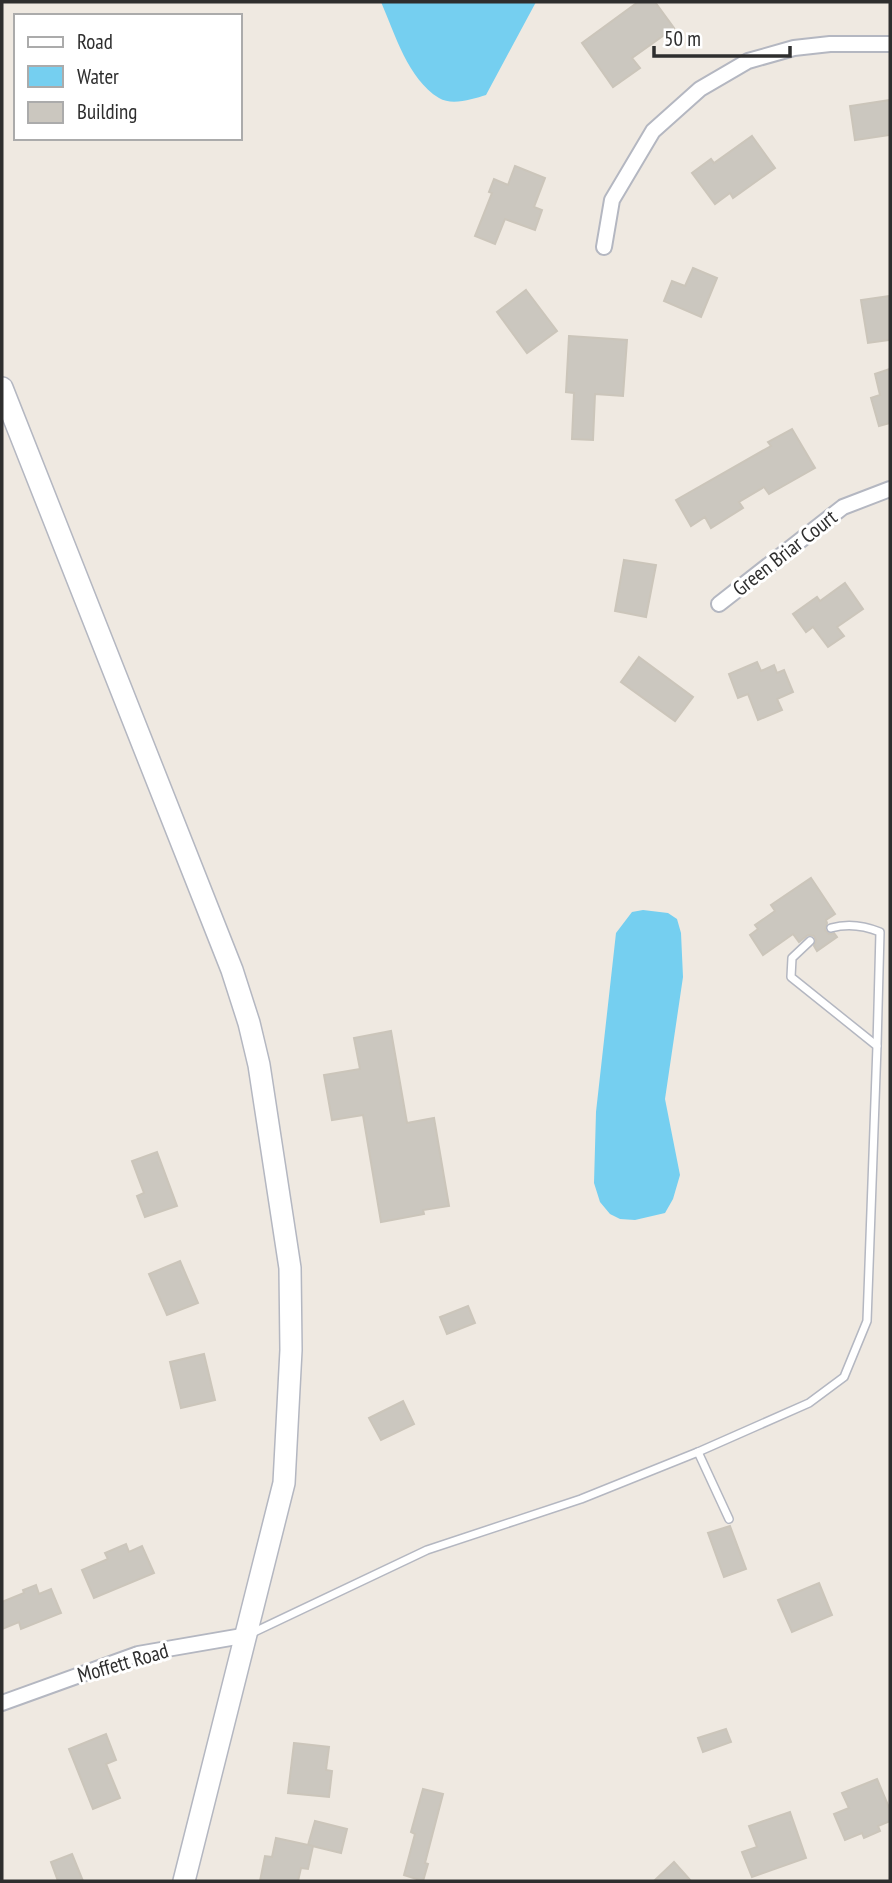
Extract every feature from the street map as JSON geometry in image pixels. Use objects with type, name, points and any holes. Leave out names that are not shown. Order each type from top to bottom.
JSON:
[{"type":"main road","points":[[2,391],[232,970],[260,1065],[290,1268],[291,1350],[285,1483],[184,1881]]},
{"type":"street","points":[[604,247],[612,200],[653,131],[700,89],[748,61],[794,48],[830,44],[890,44]]},
{"type":"street","name":"Green Briar Court","points":[[719,604],[843,507],[890,489]]},
{"type":"street","name":"Moffett Road","points":[[2,1703],[138,1654],[248,1635]]},
{"type":"lane","points":[[248,1635],[427,1550],[581,1499],[698,1452],[809,1403],[844,1377],[867,1321],[880,932],[858,925],[831,928]]},
{"type":"lane","points":[[810,942],[792,958],[791,977],[877,1046]]},
{"type":"lane","points":[[698,1452],[729,1519]]},
{"type":"water","points":[[381,2],[536,2],[486,95],[456,102],[439,98],[419,79],[404,55]]},
{"type":"water","points":[[643,910],[668,913],[677,919],[681,933],[683,977],[665,1099],[680,1175],[673,1199],[665,1213],[635,1220],[620,1219],[610,1214],[600,1202],[594,1183],[596,1112],[616,933],[632,912]]},
{"type":"building","points":[[638,2],[655,2],[674,28],[632,58],[640,68],[613,87],[582,43]]},
{"type":"building","points":[[890,100],[890,135],[855,140],[850,106]]},
{"type":"building","points":[[752,136],[775,168],[733,198],[730,193],[715,204],[692,173],[711,159],[714,163]]},
{"type":"building","points":[[515,166],[545,178],[534,207],[542,210],[535,230],[505,219],[495,244],[475,236],[492,193],[489,192],[494,179],[508,185]]},
{"type":"building","points":[[693,268],[717,278],[701,317],[664,301],[672,281],[685,286]]},
{"type":"building","points":[[526,290],[557,331],[527,353],[497,312]]},
{"type":"building","points":[[890,296],[890,340],[868,343],[861,300]]},
{"type":"building","points":[[569,336],[627,340],[623,396],[595,394],[593,440],[572,439],[574,393],[566,392]]},
{"type":"building","points":[[890,369],[890,423],[879,426],[871,398],[880,395],[875,374]]},
{"type":"building","points":[[792,429],[815,468],[769,494],[764,487],[739,502],[743,508],[711,528],[705,517],[691,526],[676,500],[771,446],[768,442]]},
{"type":"building","points":[[624,560],[656,565],[646,617],[615,611]]},
{"type":"building","points":[[845,583],[863,609],[837,627],[844,636],[828,647],[813,627],[806,632],[793,614],[817,597],[820,601]]},
{"type":"building","points":[[639,657],[693,697],[675,721],[621,682]]},
{"type":"building","points":[[757,662],[761,671],[774,665],[777,673],[784,670],[793,692],[777,699],[782,710],[758,720],[748,694],[738,698],[729,674]]},
{"type":"building","points":[[811,878],[835,914],[826,920],[825,930],[837,937],[817,951],[814,936],[808,935],[799,942],[793,934],[763,955],[750,935],[758,929],[755,925],[775,911],[771,905]]},
{"type":"building","points":[[391,1031],[407,1123],[434,1118],[449,1206],[381,1222],[363,1115],[332,1120],[324,1075],[360,1069],[354,1038]]},
{"type":"building","points":[[157,1152],[177,1206],[145,1217],[137,1196],[144,1193],[132,1161]]},
{"type":"building","points":[[180,1261],[198,1303],[167,1315],[149,1274]]},
{"type":"building","points":[[468,1306],[475,1323],[447,1334],[440,1317]]},
{"type":"building","points":[[204,1354],[215,1400],[181,1408],[170,1362]]},
{"type":"building","points":[[403,1401],[414,1424],[381,1440],[369,1418]]},
{"type":"building","points":[[730,1526],[746,1569],[724,1577],[708,1533]]},
{"type":"building","points":[[126,1544],[129,1552],[142,1546],[154,1573],[94,1598],[82,1570],[108,1559],[105,1553]]},
{"type":"building","points":[[819,1583],[832,1615],[792,1632],[778,1600]]},
{"type":"building","points":[[36,1585],[39,1594],[51,1589],[61,1613],[21,1629],[19,1622],[2,1629],[2,1602]]},
{"type":"building","points":[[726,1729],[731,1742],[703,1752],[698,1738]]},
{"type":"building","points":[[106,1734],[116,1760],[106,1764],[120,1798],[93,1809],[69,1749]]},
{"type":"building","points":[[294,1743],[329,1747],[326,1770],[332,1771],[329,1797],[288,1793]]},
{"type":"building","points":[[877,1779],[890,1810],[890,1821],[878,1826],[880,1831],[864,1838],[862,1833],[845,1840],[834,1814],[849,1808],[842,1793]]},
{"type":"building","points":[[423,1789],[443,1794],[423,1881],[404,1875],[415,1834],[411,1832]]},
{"type":"building","points":[[790,1812],[806,1858],[752,1877],[742,1852],[757,1847],[749,1826]]},
{"type":"building","points":[[315,1821],[347,1829],[341,1853],[308,1845]]},
{"type":"building","points":[[276,1838],[313,1846],[308,1869],[301,1868],[298,1881],[260,1881],[265,1856],[272,1857]]},
{"type":"building","points":[[72,1854],[83,1881],[58,1881],[51,1862]]},
{"type":"building","points":[[674,1862],[691,1881],[654,1881]]}]
